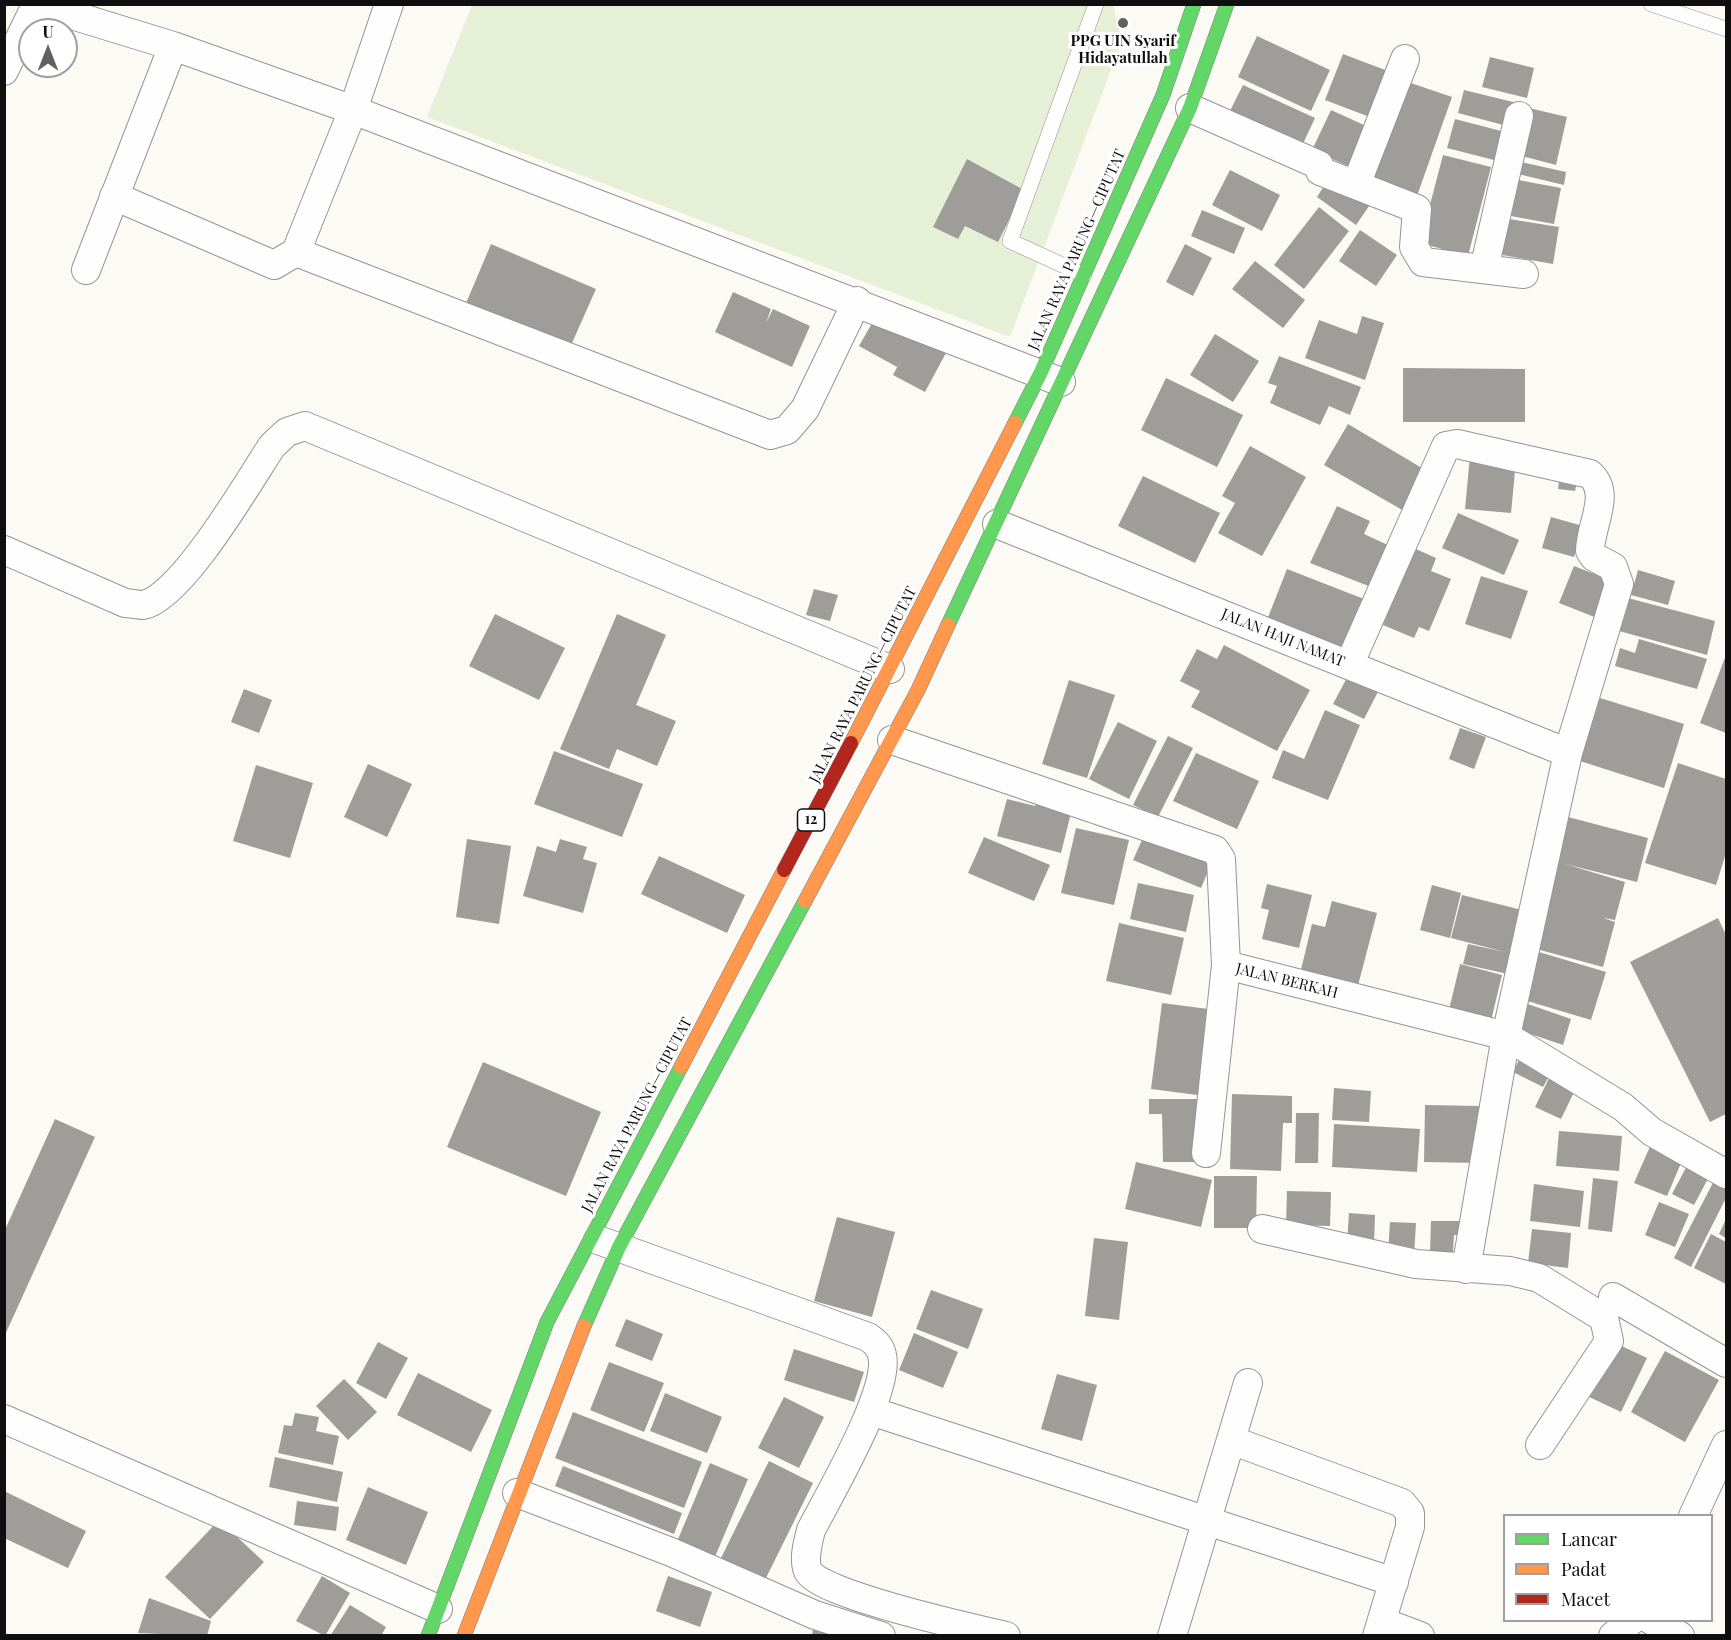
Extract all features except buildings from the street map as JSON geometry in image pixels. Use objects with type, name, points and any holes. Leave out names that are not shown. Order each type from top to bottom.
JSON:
[{"type":"highway","name":"JALAN RAYA PARUNG—CIPUTAT","points":[[428,1635],[547,1322],[876,733],[997,524],[1052,377],[1084,275],[1163,95],[1194,4]]},
{"type":"highway","name":"JALAN RAYA PARUNG—CIPUTAT","points":[[464,1635],[517,1493],[580,1336],[619,1247],[876,733],[890,669],[1052,377],[1190,108],[1227,4]]},
{"type":"street","points":[[4,70],[36,4],[173,46],[353,110],[1052,377]]},
{"type":"street","points":[[114,196],[274,265],[296,252],[353,110],[390,4]]},
{"type":"street","points":[[86,270],[173,46]]},
{"type":"street","points":[[1356,185],[1405,59]]},
{"type":"street","points":[[1190,108],[1319,165],[1320,171],[1417,208],[1414,247],[1423,262],[1524,274]]},
{"type":"street","points":[[1484,269],[1519,116]]},
{"type":"street","points":[[296,252],[770,435],[787,430],[805,409],[857,301]]},
{"type":"street","points":[[4,550],[125,603],[144,605],[163,595],[202,552],[272,446],[287,432],[305,426],[890,669]]},
{"type":"street","points":[[1349,665],[1446,446],[1457,444],[1590,474],[1599,481],[1602,491],[1590,551],[1594,557],[1613,567],[1619,584],[1568,753],[1506,1036],[1466,1269]]},
{"type":"street","name":"JALAN HAJI NAMAT","points":[[997,524],[1568,753]]},
{"type":"street","name":"JALAN BERKAH","points":[[876,733],[1215,850],[1221,859],[1226,965],[1506,1036],[1623,1107],[1652,1132],[1726,1174]]},
{"type":"street","points":[[1206,1153],[1226,965]]},
{"type":"street","points":[[1262,1229],[1416,1264],[1466,1269],[1510,1270],[1539,1278],[1604,1318],[1609,1329],[1609,1341],[1540,1445]]},
{"type":"street","points":[[592,1238],[868,1337],[879,1346],[883,1356],[883,1367],[871,1411],[811,1530],[807,1544],[808,1571],[816,1581],[839,1591],[963,1626],[1006,1635]]},
{"type":"street","points":[[1613,1297],[1726,1363]]},
{"type":"street","points":[[1172,1635],[1248,1383]]},
{"type":"street","points":[[871,1411],[1394,1582]]},
{"type":"street","points":[[4,1419],[438,1609]]},
{"type":"street","points":[[1231,1440],[1402,1503],[1410,1514],[1410,1527],[1380,1629],[1420,1635]]},
{"type":"street","points":[[1693,1514],[1726,1445]]},
{"type":"street","points":[[517,1493],[671,1552],[815,1615],[881,1635]]},
{"type":"street","points":[[1613,1635],[1629,1622]]},
{"type":"street","points":[[1655,1622],[1680,1635]]},
{"type":"lane","points":[[1084,275],[1011,241],[1096,4]]},
{"type":"lane","points":[[1651,4],[1726,29]]},
{"type":"green space","points":[[472,5],[1113,5],[1122,41],[1010,337],[427,117]]},
{"type":"traffic: fast","points":[[1015,423],[1041,372],[1163,95],[1194,4]]},
{"type":"traffic: fast","points":[[948,625],[1190,108],[1227,4]]},
{"type":"traffic: fast","points":[[584,1326],[619,1247],[805,901]]},
{"type":"traffic: fast","points":[[428,1636],[547,1322],[681,1067]]},
{"type":"traffic: slow","points":[[851,743],[1015,423]]},
{"type":"traffic: slow","points":[[805,901],[918,690],[948,625]]},
{"type":"traffic: slow","points":[[681,1067],[784,870]]},
{"type":"traffic: slow","points":[[464,1636],[584,1326]]},
{"type":"traffic: jam","points":[[784,870],[851,743]]},
{"type":"place","name":"PPG UIN Syarif Hidayatullah","points":[[1123,23]]}]
